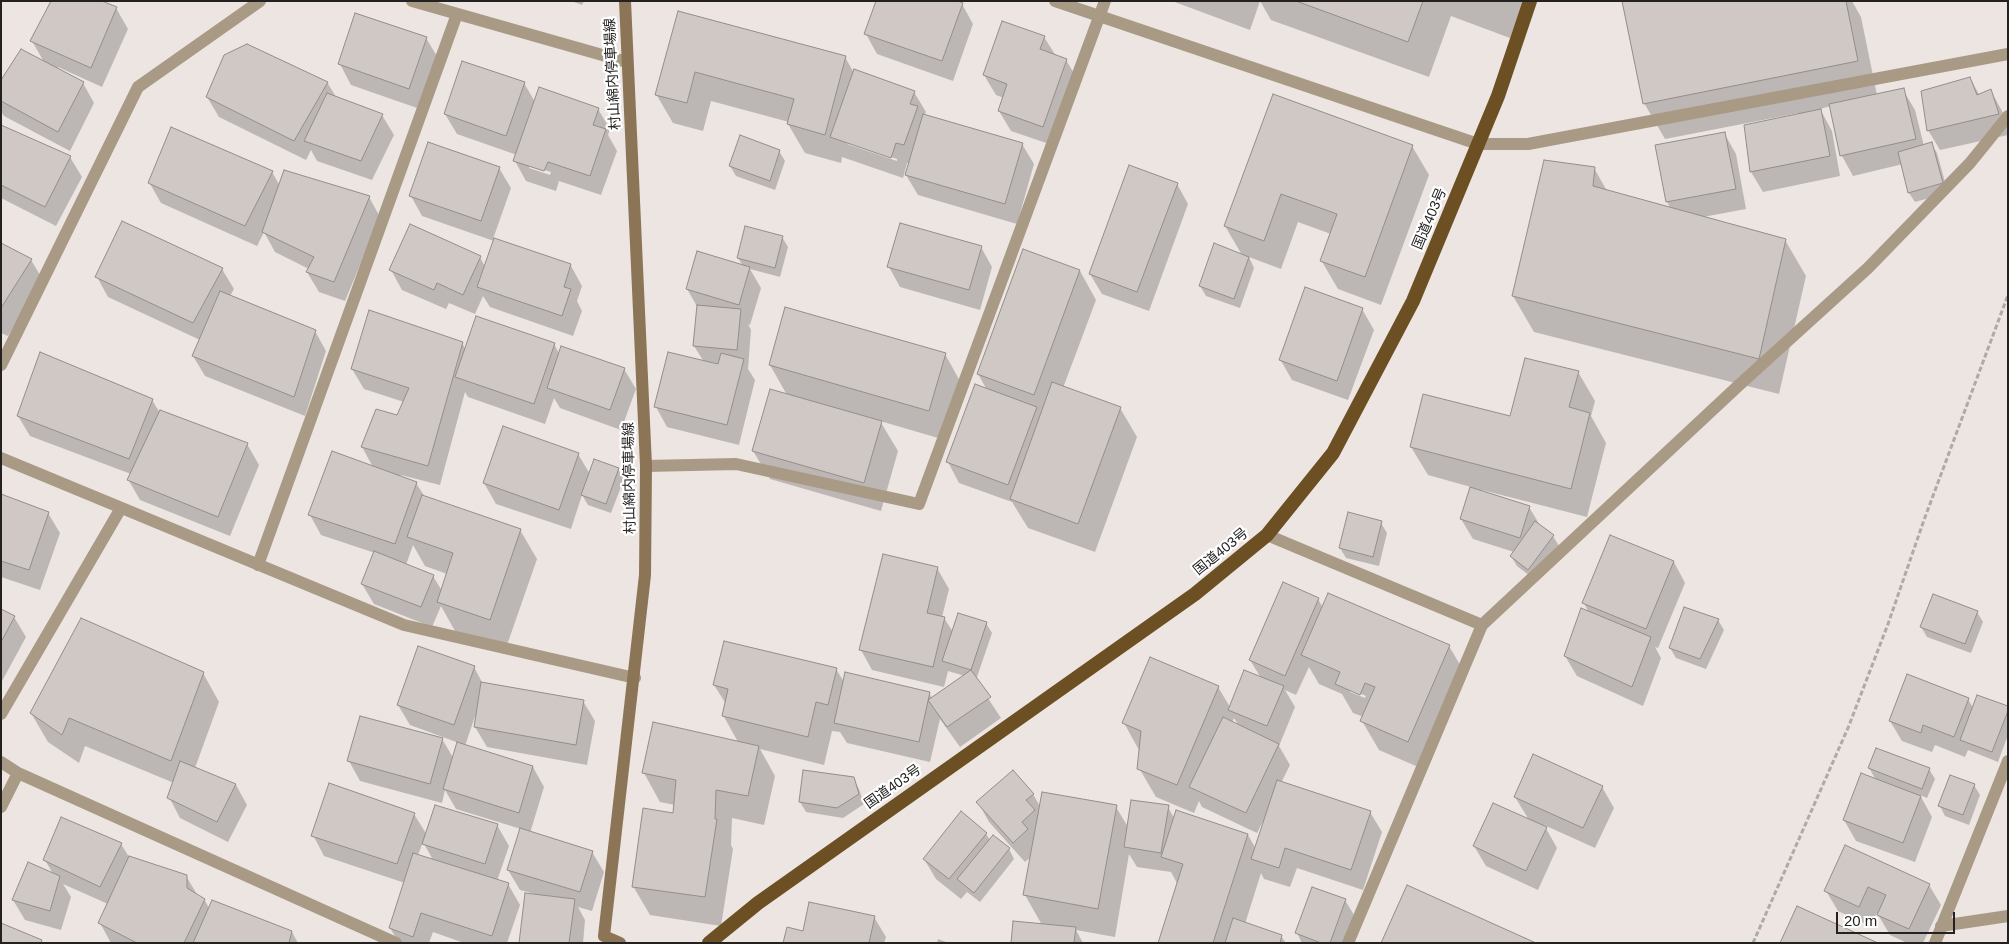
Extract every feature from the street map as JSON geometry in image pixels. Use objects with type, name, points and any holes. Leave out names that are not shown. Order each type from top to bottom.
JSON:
[{"type":"highway","name":"国道403号","points":[[709,943],[758,903],[1194,594],[1268,535],[1333,453],[1413,300],[1498,96],[1530,1]]},
{"type":"main road","name":"村山綿内停車場線","points":[[620,943],[603,939],[635,678],[645,575],[646,466],[625,1]]},
{"type":"street","points":[[1,365],[138,88],[260,1]]},
{"type":"street","points":[[412,1],[628,62]]},
{"type":"street","points":[[1055,1],[1478,144],[1528,144],[2008,54]]},
{"type":"street","points":[[646,466],[736,464],[919,504],[1105,1]]},
{"type":"street","points":[[258,565],[457,14]]},
{"type":"street","points":[[1348,943],[1482,625],[1738,386],[1868,268],[1970,163],[2008,116]]},
{"type":"street","points":[[1,458],[404,625],[635,678]]},
{"type":"street","points":[[1,714],[121,508]]},
{"type":"street","points":[[1268,535],[1482,625]]},
{"type":"street","points":[[1935,943],[2008,761]]},
{"type":"street","points":[[1,762],[18,773],[396,943]]},
{"type":"street","points":[[1,806],[18,773]]},
{"type":"street","points":[[1941,926],[2008,916]]},
{"type":"path","points":[[1753,943],[1848,728],[2008,295]]},
{"type":"building","points":[[51,1],[102,1],[117,7],[91,68],[30,41]]},
{"type":"building","points":[[876,1],[958,1],[963,3],[942,61],[864,34]]},
{"type":"building","points":[[1296,1],[1423,1],[1408,42]]},
{"type":"building","points":[[1622,1],[1846,1],[1858,61],[1643,104]]},
{"type":"building","points":[[678,11],[846,56],[825,135],[787,124],[794,99],[695,72],[687,103],[655,95]]},
{"type":"building","points":[[355,13],[427,37],[409,89],[338,64]]},
{"type":"building","points":[[1002,21],[1045,36],[1040,49],[1067,59],[1043,127],[998,111],[1007,84],[983,75]]},
{"type":"building","points":[[247,44],[328,82],[294,141],[206,97],[224,55]]},
{"type":"building","points":[[21,49],[84,82],[58,132],[1,101],[1,80]]},
{"type":"building","points":[[462,61],[525,82],[506,136],[444,114]]},
{"type":"building","points":[[854,69],[915,91],[910,104],[918,106],[904,145],[896,143],[891,158],[830,137]]},
{"type":"building","points":[[1970,77],[1977,95],[1991,89],[1999,114],[1927,131],[1921,91]]},
{"type":"building","points":[[539,87],[599,108],[593,125],[606,129],[590,176],[548,162],[544,171],[513,161]]},
{"type":"building","points":[[1904,88],[1916,139],[1840,156],[1829,104]]},
{"type":"building","points":[[327,93],[383,114],[361,161],[304,141]]},
{"type":"building","points":[[1273,94],[1413,145],[1365,277],[1320,261],[1337,214],[1281,194],[1264,241],[1224,226]]},
{"type":"building","points":[[1821,109],[1830,156],[1750,172],[1744,125]]},
{"type":"building","points":[[923,114],[1023,143],[1005,204],[905,175]]},
{"type":"building","points":[[1,125],[71,156],[45,207],[1,185]]},
{"type":"building","points":[[171,127],[273,171],[245,226],[148,183]]},
{"type":"building","points":[[1725,132],[1736,189],[1666,202],[1655,145]]},
{"type":"building","points":[[740,135],[780,150],[770,181],[729,166]]},
{"type":"building","points":[[428,142],[500,167],[481,221],[409,196]]},
{"type":"building","points":[[1932,142],[1943,183],[1908,193],[1898,152]]},
{"type":"building","points":[[1544,160],[1595,167],[1593,186],[1786,239],[1759,359],[1512,296]]},
{"type":"building","points":[[1129,165],[1178,183],[1137,292],[1089,274]]},
{"type":"building","points":[[284,170],[370,196],[334,282],[306,272],[314,257],[262,232]]},
{"type":"building","points":[[122,221],[223,268],[193,323],[95,277]]},
{"type":"building","points":[[900,223],[982,246],[969,290],[887,267]]},
{"type":"building","points":[[410,224],[481,256],[463,295],[437,283],[434,290],[389,270]]},
{"type":"building","points":[[745,226],[783,236],[775,268],[737,258]]},
{"type":"building","points":[[494,238],[571,264],[564,287],[571,289],[562,316],[477,287]]},
{"type":"building","points":[[1,243],[32,259],[1,308]]},
{"type":"building","points":[[1214,243],[1249,257],[1234,299],[1199,286]]},
{"type":"building","points":[[1023,249],[1080,270],[1034,395],[977,374]]},
{"type":"building","points":[[697,251],[750,267],[739,305],[686,289]]},
{"type":"building","points":[[1305,287],[1363,308],[1337,381],[1279,360]]},
{"type":"building","points":[[220,291],[316,330],[294,397],[192,356]]},
{"type":"building","points":[[697,305],[741,309],[737,350],[693,346]]},
{"type":"building","points":[[785,307],[946,353],[929,411],[769,365]]},
{"type":"building","points":[[369,310],[463,342],[428,466],[361,447],[376,409],[397,415],[409,388],[351,369]]},
{"type":"building","points":[[476,316],[555,343],[534,404],[455,377]]},
{"type":"building","points":[[561,346],[625,368],[610,410],[547,388]]},
{"type":"building","points":[[40,352],[153,399],[129,459],[17,416]]},
{"type":"building","points":[[668,352],[718,364],[721,353],[744,359],[727,425],[654,407]]},
{"type":"building","points":[[1525,358],[1579,371],[1569,407],[1590,413],[1571,489],[1410,447],[1423,394],[1510,416]]},
{"type":"building","points":[[1052,382],[1121,407],[1078,524],[1010,499]]},
{"type":"building","points":[[975,384],[1037,407],[1008,485],[946,462]]},
{"type":"building","points":[[770,389],[882,421],[864,483],[752,451]]},
{"type":"building","points":[[160,410],[248,443],[218,517],[127,480]]},
{"type":"building","points":[[503,426],[579,453],[559,510],[483,483]]},
{"type":"building","points":[[332,451],[417,482],[395,544],[308,515]]},
{"type":"building","points":[[594,459],[619,468],[606,504],[581,495]]},
{"type":"building","points":[[1470,487],[1530,506],[1520,538],[1460,519]]},
{"type":"building","points":[[1,494],[49,512],[29,570],[1,561]]},
{"type":"building","points":[[422,495],[521,529],[490,620],[437,602],[453,553],[407,537]]},
{"type":"building","points":[[1348,512],[1382,521],[1373,557],[1339,548]]},
{"type":"building","points":[[1535,521],[1554,535],[1528,570],[1510,556]]},
{"type":"building","points":[[1610,535],[1674,561],[1646,629],[1582,603]]},
{"type":"building","points":[[374,551],[434,575],[421,607],[361,584]]},
{"type":"building","points":[[883,554],[938,567],[927,613],[945,617],[933,667],[859,650]]},
{"type":"building","points":[[1283,582],[1319,598],[1285,676],[1249,660]]},
{"type":"building","points":[[1328,593],[1450,645],[1408,742],[1360,721],[1375,687],[1365,683],[1360,695],[1335,684],[1340,672],[1301,655]]},
{"type":"building","points":[[1933,594],[1978,611],[1965,644],[1920,627]]},
{"type":"building","points":[[1684,607],[1719,619],[1700,659],[1669,648]]},
{"type":"building","points":[[1581,608],[1651,637],[1632,687],[1564,656]]},
{"type":"building","points":[[1,609],[15,616],[1,642]]},
{"type":"building","points":[[958,613],[987,622],[971,670],[942,661]]},
{"type":"building","points":[[81,618],[204,672],[171,761],[69,718],[62,735],[30,713]]},
{"type":"building","points":[[724,641],[837,668],[828,705],[816,702],[808,737],[722,716],[728,689],[713,685]]},
{"type":"building","points":[[418,646],[475,666],[454,725],[397,705]]},
{"type":"building","points":[[1150,657],[1219,686],[1177,785],[1137,769],[1141,731],[1122,723]]},
{"type":"building","points":[[971,670],[991,697],[947,727],[928,700]]},
{"type":"building","points":[[1244,670],[1284,686],[1267,726],[1228,710]]},
{"type":"building","points":[[845,672],[930,692],[919,742],[834,723]]},
{"type":"building","points":[[1907,674],[1969,698],[1954,737],[1923,725],[1921,733],[1889,721]]},
{"type":"building","points":[[481,682],[584,700],[576,745],[474,727]]},
{"type":"building","points":[[1977,695],[2008,706],[2008,711],[1992,752],[1960,740]]},
{"type":"building","points":[[360,716],[443,738],[430,784],[347,761]]},
{"type":"building","points":[[1223,717],[1279,744],[1246,813],[1189,787]]},
{"type":"building","points":[[653,722],[759,746],[748,796],[716,790],[715,819],[717,819],[705,897],[632,887],[643,808],[673,813],[676,780],[642,773]]},
{"type":"building","points":[[457,742],[533,766],[519,813],[443,789]]},
{"type":"building","points":[[1876,748],[1930,768],[1922,789],[1868,768]]},
{"type":"building","points":[[1533,754],[1603,786],[1583,828],[1514,797]]},
{"type":"building","points":[[180,761],[236,784],[217,822],[167,798]]},
{"type":"building","points":[[803,770],[854,777],[859,794],[837,808],[799,802]]},
{"type":"building","points":[[1013,770],[1034,794],[1026,800],[1035,810],[1022,822],[1028,829],[1013,843],[976,802]]},
{"type":"building","points":[[1861,773],[1921,796],[1903,843],[1843,820]]},
{"type":"building","points":[[1950,775],[1975,784],[1963,815],[1938,806]]},
{"type":"building","points":[[1277,780],[1371,811],[1351,870],[1285,848],[1279,868],[1251,859]]},
{"type":"building","points":[[329,783],[415,813],[397,864],[311,836]]},
{"type":"building","points":[[1042,792],[1117,805],[1098,909],[1023,895]]},
{"type":"building","points":[[1131,800],[1169,805],[1161,853],[1124,847]]},
{"type":"building","points":[[1493,803],[1547,827],[1526,871],[1473,846]]},
{"type":"building","points":[[435,805],[498,824],[485,864],[422,844]]},
{"type":"building","points":[[1176,810],[1248,834],[1213,943],[1158,943],[1183,864],[1161,857]]},
{"type":"building","points":[[961,811],[987,833],[949,879],[923,859]]},
{"type":"building","points":[[61,817],[122,843],[100,887],[43,860]]},
{"type":"building","points":[[520,828],[593,851],[580,892],[507,870]]},
{"type":"building","points":[[993,835],[1010,848],[974,893],[957,879]]},
{"type":"building","points":[[1845,845],[1930,884],[1909,929],[1877,915],[1886,895],[1868,887],[1859,907],[1824,891]]},
{"type":"building","points":[[413,853],[509,883],[492,936],[421,913],[413,937],[389,928]]},
{"type":"building","points":[[129,856],[187,875],[187,888],[205,899],[184,943],[137,943],[98,923]]},
{"type":"building","points":[[28,862],[60,876],[50,911],[12,900]]},
{"type":"building","points":[[1407,885],[1536,943],[1381,943]]},
{"type":"building","points":[[1312,887],[1346,899],[1330,943],[1321,943],[1295,933]]},
{"type":"building","points":[[525,893],[575,899],[569,943],[519,943]]},
{"type":"building","points":[[212,900],[292,931],[289,943],[193,943]]},
{"type":"building","points":[[809,902],[875,916],[869,943],[783,943],[787,927],[803,931]]},
{"type":"building","points":[[1797,906],[1878,943],[1780,943]]},
{"type":"building","points":[[1233,918],[1282,935],[1280,943],[1225,943]]},
{"type":"building","points":[[1013,921],[1076,927],[1074,943],[1011,943]]},
{"type":"building","points":[[1,923],[42,940],[41,943],[1,943]]}]
